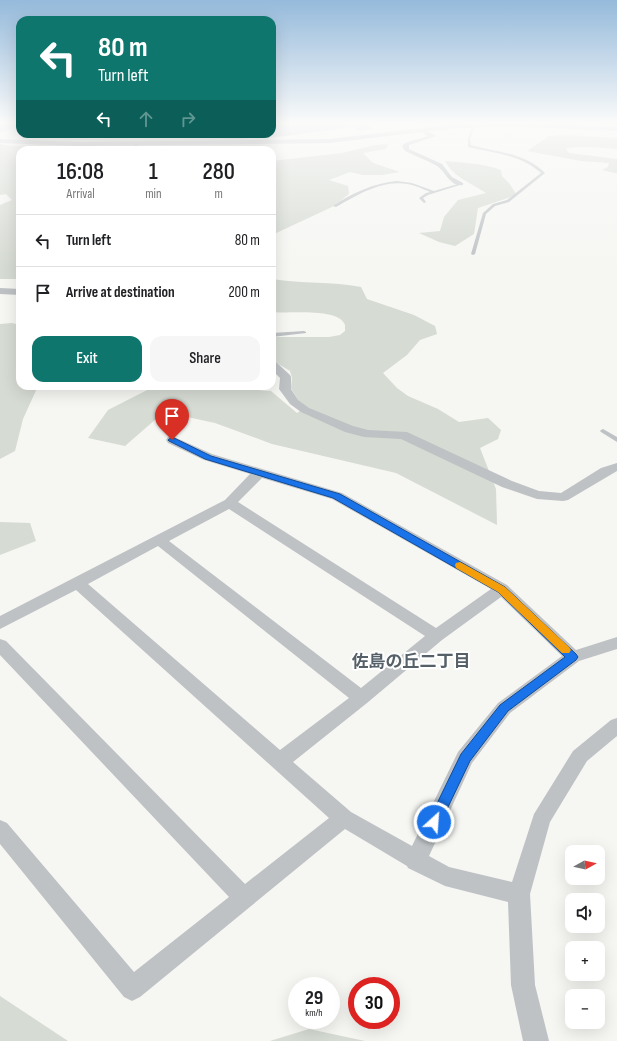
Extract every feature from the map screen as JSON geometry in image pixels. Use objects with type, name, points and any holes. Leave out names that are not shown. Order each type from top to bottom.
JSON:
[{"type":"street","points":[[444,171],[450,178],[461,184]]},
{"type":"street","points":[[0,291],[16,292]]},
{"type":"street","points":[[276,368],[286,377],[285,390],[294,402],[305,410],[349,429],[368,434],[403,435],[507,484],[537,495],[564,497],[606,471],[617,467]]},
{"type":"street","points":[[172,440],[208,457],[259,474],[336,496],[502,589],[573,657]]},
{"type":"street","points":[[0,623],[230,503],[259,474]]},
{"type":"street","points":[[230,503],[436,636]]},
{"type":"street","points":[[159,540],[361,698]]},
{"type":"street","points":[[76,582],[344,818],[416,861],[445,876],[519,894]]},
{"type":"street","points":[[279,762],[361,698],[436,636],[502,589]]},
{"type":"street","points":[[416,861],[465,758],[504,708],[573,657],[617,643]]},
{"type":"street","points":[[0,646],[245,899]]},
{"type":"street","points":[[536,1041],[523,985],[519,894],[541,820],[580,756],[617,725]]},
{"type":"street","points":[[0,829],[132,989],[344,818]]},
{"type":"lane","points":[[472,254],[484,214],[494,205],[508,201],[543,173],[541,171]]},
{"type":"lane","points":[[335,206],[375,185],[383,183],[408,184],[434,192]]},
{"type":"lane","points":[[424,202],[421,198],[434,192],[461,184]]},
{"type":"lane","points":[[276,335],[304,332]]},
{"type":"lane","points":[[603,432],[617,440]]},
{"type":"shaded area","points":[[0,171],[16,171],[16,279],[0,279],[0,205],[12,200],[6,194],[0,195]]},
{"type":"shaded area","points":[[276,171],[396,171],[400,172],[382,175],[363,175],[350,172],[329,180],[348,186],[349,194],[332,207],[276,233]]},
{"type":"shaded area","points":[[452,171],[501,171],[502,176],[517,195],[478,208],[474,234],[455,246],[439,242],[419,233],[440,231],[444,217],[458,200],[486,193]]},
{"type":"shaded area","points":[[605,171],[617,171],[617,173]]},
{"type":"shaded area","points":[[276,280],[339,284],[361,287],[367,299],[414,315],[435,326],[437,334],[420,340],[407,355],[383,373],[397,388],[408,396],[438,409],[459,422],[488,418],[501,430],[498,439],[480,448],[496,489],[497,525],[396,473],[272,444],[215,423],[164,412],[125,446],[88,438],[108,410],[147,390],[271,391],[297,413],[303,409],[291,388],[292,378],[290,371],[276,362],[276,337],[329,337],[340,335],[345,331],[345,325],[341,319],[323,314],[312,312],[276,312]]},
{"type":"shaded area","points":[[0,324],[16,324],[16,390],[36,390],[23,419],[15,451],[0,459]]},
{"type":"shaded area","points":[[0,522],[30,523],[36,541],[0,555]]},
{"type":"shaded area","points":[[0,996],[68,1041],[0,1041]]},
{"type":"shaded area","points":[[309,1029],[365,1041],[270,1041]]},
{"type":"slow traffic","points":[[460,565],[502,589],[565,650]]},
{"type":"district","name":"佐島の丘二丁目","points":[[411,661]]},
{"type":"route","points":[[172,440],[208,457],[259,474],[336,496],[502,589],[573,657],[504,708],[465,758],[434,822]]}]
